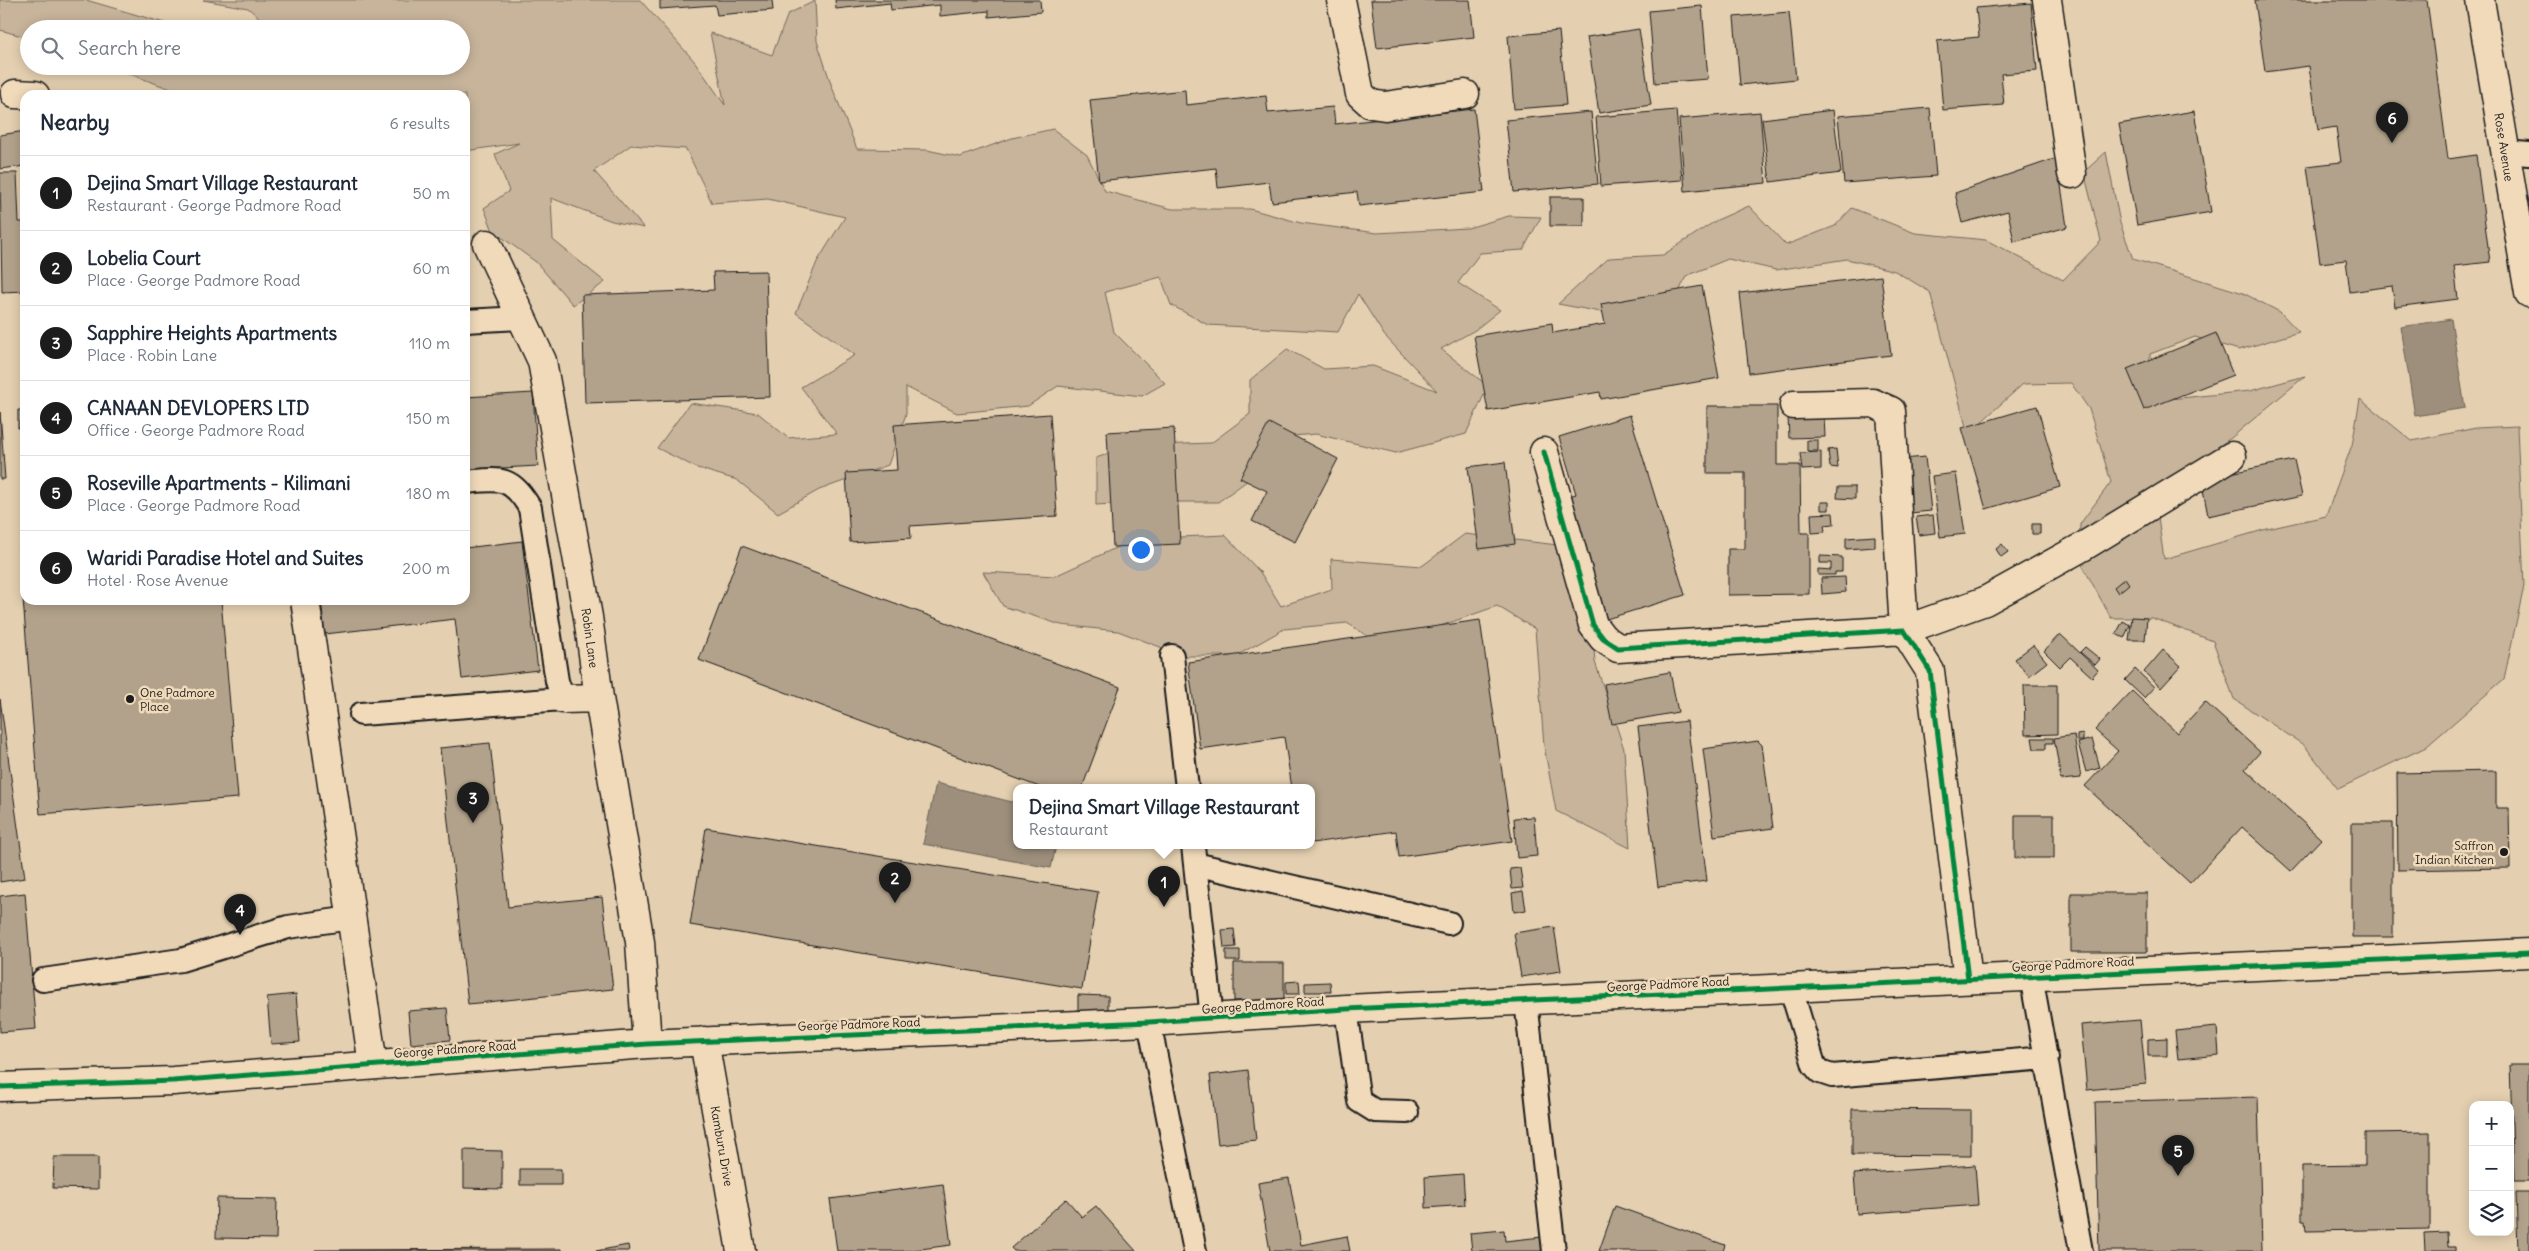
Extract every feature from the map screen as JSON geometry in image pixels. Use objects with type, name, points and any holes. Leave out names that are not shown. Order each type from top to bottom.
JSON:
[{"type":"street","points":[[1341,0],[1360,94],[1371,104],[1385,106],[1466,94]]},
{"type":"street","points":[[2047,0],[2072,174]]},
{"type":"street","name":"Rose Avenue","points":[[2480,0],[2517,153],[2529,293]]},
{"type":"street","name":"Robin Lane","points":[[487,244],[542,361],[588,617],[599,698],[640,942],[647,1044]]},
{"type":"street","points":[[1794,405],[1873,403],[1891,411],[1904,630],[1930,670],[1968,979]]},
{"type":"street","points":[[1544,452],[1593,626],[1603,638],[1618,648],[1904,630],[1985,601],[2084,546],[2232,456]]},
{"type":"street","points":[[306,605],[373,1065]]},
{"type":"street","points":[[563,699],[599,698]]},
{"type":"street","name":"George Padmore Road","points":[[0,1087],[173,1081],[647,1044],[1149,1022],[1346,1009],[2529,952]]},
{"type":"street","name":"Kamburu Drive","points":[[704,1041],[741,1251]]},
{"type":"lane","points":[[470,321],[522,318]]},
{"type":"lane","points":[[361,714],[563,699],[557,681],[530,508],[518,489],[500,479],[470,482]]},
{"type":"lane","points":[[1172,656],[1187,784]]},
{"type":"lane","points":[[1212,1018],[1194,855],[1449,923]]},
{"type":"lane","points":[[43,980],[181,960],[288,927],[351,918]]},
{"type":"lane","points":[[2031,976],[2082,1251]]},
{"type":"lane","points":[[1791,988],[1814,1064],[1820,1072],[1832,1076],[2047,1058]]},
{"type":"lane","points":[[1526,1001],[1554,1251]]},
{"type":"lane","points":[[1346,1009],[1358,1101],[1375,1111],[1407,1112]]},
{"type":"lane","points":[[1149,1022],[1195,1251]]},
{"type":"shaded area","points":[[0,0],[86,0],[154,20],[20,20],[20,36],[0,30]]},
{"type":"shaded area","points":[[203,0],[640,0],[695,62],[725,105],[710,33],[772,55],[788,14],[815,1],[817,41],[832,87],[857,149],[927,150],[960,157],[1012,138],[1053,129],[1087,155],[1105,191],[1172,209],[1250,209],[1301,223],[1377,233],[1468,228],[1509,216],[1541,217],[1523,250],[1480,253],[1458,283],[1500,310],[1475,330],[1441,349],[1488,386],[1466,434],[1396,453],[1316,434],[1281,437],[1255,475],[1218,502],[1147,502],[1096,505],[1096,458],[1131,446],[1211,443],[1250,414],[1250,380],[1287,349],[1324,369],[1373,366],[1437,391],[1384,335],[1358,294],[1338,332],[1208,325],[1171,305],[1161,277],[1105,292],[1114,332],[1165,383],[1142,396],[1058,386],[1028,406],[957,413],[906,387],[906,414],[888,465],[819,490],[778,513],[737,480],[697,468],[657,448],[690,403],[758,413],[788,438],[837,434],[801,387],[855,355],[796,313],[817,262],[845,217],[768,199],[712,203],[686,149],[631,145],[594,171],[644,228],[612,221],[551,198],[553,240],[605,282],[573,305],[536,262],[493,231],[484,208],[509,191],[495,154],[519,143],[470,150],[470,90],[173,90],[133,75],[470,75],[470,20],[262,20],[248,8]]},
{"type":"shaded area","points":[[2106,152],[2120,223],[2133,259],[2243,293],[2280,312],[2299,332],[2239,350],[2195,337],[2150,354],[2150,401],[2250,391],[2305,376],[2231,438],[2176,475],[2158,518],[2164,559],[2263,530],[2326,516],[2352,445],[2360,399],[2412,441],[2476,428],[2517,426],[2524,586],[2504,679],[2426,747],[2338,789],[2305,746],[2234,699],[2213,641],[2152,618],[2111,618],[2079,559],[2080,524],[2111,482],[2089,409],[2071,383],[2023,384],[1968,434],[1930,292],[1895,271],[1847,259],[1776,270],[1728,259],[1686,276],[1665,324],[1558,304],[1609,258],[1663,255],[1717,220],[1749,206],[1786,245],[1835,226],[1852,208],[1915,233],[1986,240],[2063,280],[2101,241],[2084,172]]},
{"type":"shaded area","points":[[2451,319],[2465,408],[2415,416],[2401,327]]},
{"type":"shaded area","points":[[1465,534],[1566,546],[1590,600],[1595,662],[1624,749],[1630,848],[1556,811],[1544,746],[1535,629],[1497,606],[1384,646],[1347,623],[1284,629],[1236,656],[1184,656],[1118,631],[1061,625],[1003,606],[983,572],[1055,576],[1135,539],[1225,535],[1260,572],[1281,606],[1332,589],[1331,559],[1422,566]]},
{"type":"shaded area","points":[[936,783],[1013,802],[1013,849],[1055,849],[1051,868],[923,844]]},
{"type":"building","points":[[660,0],[772,0],[773,10],[717,15],[715,5],[660,9]]},
{"type":"building","points":[[835,0],[1040,0],[1041,12],[989,17],[989,11],[940,16],[940,5],[891,10],[890,3],[836,9]]},
{"type":"building","points":[[1371,0],[1470,0],[1474,37],[1377,48]]},
{"type":"building","points":[[2255,0],[2427,0],[2448,159],[2476,155],[2490,262],[2454,266],[2458,299],[2395,307],[2392,286],[2350,292],[2346,260],[2320,263],[2307,166],[2341,162],[2336,127],[2318,130],[2309,66],[2265,72]]},
{"type":"building","points":[[2031,3],[2037,71],[2001,74],[2004,105],[1943,110],[1937,41],[1979,37],[1976,8]]},
{"type":"building","points":[[1702,6],[1708,79],[1655,83],[1649,11]]},
{"type":"building","points":[[1789,12],[1796,79],[1740,85],[1734,17]]},
{"type":"building","points":[[1639,29],[1651,105],[1599,113],[1587,37]]},
{"type":"building","points":[[1559,31],[1566,105],[1514,109],[1508,36]]},
{"type":"building","points":[[1185,90],[1186,105],[1266,96],[1268,113],[1333,107],[1335,124],[1474,109],[1484,192],[1359,206],[1357,192],[1272,202],[1269,182],[1218,188],[1216,168],[1099,181],[1090,100]]},
{"type":"building","points":[[1930,108],[1936,176],[1844,183],[1838,116]]},
{"type":"building","points":[[1676,110],[1682,180],[1601,186],[1596,117]]},
{"type":"building","points":[[1833,110],[1841,173],[1770,182],[1762,119]]},
{"type":"building","points":[[2194,111],[2211,212],[2137,225],[2119,124]]},
{"type":"building","points":[[1591,112],[1598,184],[1514,192],[1506,120]]},
{"type":"building","points":[[1760,112],[1766,183],[1685,191],[1679,119]]},
{"type":"building","points":[[20,132],[20,167],[0,169],[0,135]]},
{"type":"building","points":[[2057,158],[2067,227],[2014,242],[2008,211],[1962,223],[1955,193]]},
{"type":"building","points":[[0,173],[17,173],[20,222],[20,291],[2,292]]},
{"type":"building","points":[[1550,197],[1584,197],[1584,226],[1550,226]]},
{"type":"building","points":[[766,271],[770,397],[585,403],[582,295],[714,290],[713,272]]},
{"type":"building","points":[[1881,276],[1891,355],[1749,373],[1740,293]]},
{"type":"building","points":[[1702,286],[1719,378],[1601,399],[1600,392],[1488,411],[1474,336],[1552,323],[1553,333],[1605,324],[1601,304]]},
{"type":"building","points":[[2216,333],[2233,375],[2144,410],[2127,369]]},
{"type":"building","points":[[533,393],[538,466],[470,470],[470,397]]},
{"type":"building","points":[[1707,406],[1777,406],[1777,465],[1800,465],[1801,533],[1809,533],[1809,594],[1728,595],[1728,549],[1745,549],[1745,473],[1707,473]]},
{"type":"building","points":[[2037,406],[2060,487],[1986,509],[1962,428]]},
{"type":"building","points":[[18,410],[20,410],[20,428],[18,428]]},
{"type":"building","points":[[0,412],[5,479],[0,479]]},
{"type":"building","points":[[1050,414],[1057,516],[910,526],[911,538],[850,542],[846,473],[897,470],[894,425]]},
{"type":"building","points":[[1630,415],[1685,595],[1603,620],[1566,497],[1576,494],[1559,437]]},
{"type":"building","points":[[1824,416],[1825,437],[1789,438],[1788,417]]},
{"type":"building","points":[[1269,423],[1338,459],[1295,542],[1252,521],[1267,491],[1240,478]]},
{"type":"building","points":[[1174,428],[1180,544],[1113,547],[1107,432]]},
{"type":"building","points":[[1807,440],[1818,440],[1818,451],[1807,451]]},
{"type":"building","points":[[1836,449],[1838,468],[1830,467],[1828,450]]},
{"type":"building","points":[[1821,452],[1821,469],[1802,470],[1800,453]]},
{"type":"building","points":[[1925,457],[1931,511],[1910,513],[1903,459]]},
{"type":"building","points":[[2294,460],[2302,496],[2208,516],[2201,479]]},
{"type":"building","points":[[1505,462],[1515,544],[1479,549],[1468,467]]},
{"type":"building","points":[[1956,473],[1965,534],[1940,537],[1932,476]]},
{"type":"building","points":[[1838,487],[1855,487],[1855,499],[1837,498]]},
{"type":"building","points":[[1821,502],[1829,502],[1829,510],[1821,510]]},
{"type":"building","points":[[1833,513],[1834,524],[1824,525],[1825,532],[1812,533],[1811,514]]},
{"type":"building","points":[[1933,515],[1935,533],[1919,535],[1916,517]]},
{"type":"building","points":[[2032,524],[2040,524],[2040,534],[2032,534]]},
{"type":"building","points":[[1875,536],[1875,547],[1846,549],[1846,538]]},
{"type":"building","points":[[522,541],[538,670],[462,679],[455,619],[325,634],[322,605],[470,605],[470,547]]},
{"type":"building","points":[[2002,544],[2008,552],[2001,557],[1996,549]]},
{"type":"building","points":[[742,546],[1120,687],[1084,784],[1031,784],[699,660]]},
{"type":"building","points":[[1820,556],[1842,557],[1842,572],[1835,572],[1835,575],[1818,575],[1818,569],[1831,570],[1831,563],[1820,563]]},
{"type":"building","points":[[1845,577],[1846,592],[1822,594],[1821,578]]},
{"type":"building","points":[[2125,578],[2129,584],[2118,593],[2114,587]]},
{"type":"building","name":"One Padmore Place","points":[[24,605],[221,605],[238,798],[40,814]]},
{"type":"building","points":[[2132,617],[2147,618],[2145,640],[2129,640]]},
{"type":"building","points":[[1480,620],[1512,841],[1399,857],[1396,831],[1315,843],[1315,784],[1291,784],[1284,737],[1200,749],[1188,662]]},
{"type":"building","points":[[2123,621],[2130,625],[2124,638],[2116,634]]},
{"type":"building","points":[[2060,634],[2098,670],[2092,677],[2070,657],[2060,667],[2044,651]]},
{"type":"building","points":[[2033,645],[2047,662],[2029,676],[2015,659]]},
{"type":"building","points":[[2085,647],[2100,659],[2095,665],[2080,652]]},
{"type":"building","points":[[2163,650],[2181,666],[2161,688],[2144,672]]},
{"type":"building","points":[[2135,669],[2154,687],[2144,698],[2125,680]]},
{"type":"building","points":[[1670,672],[1678,712],[1612,724],[1604,684]]},
{"type":"building","points":[[2024,685],[2057,685],[2057,734],[2025,735]]},
{"type":"building","points":[[2132,691],[2177,733],[2205,702],[2260,752],[2245,769],[2321,839],[2291,871],[2242,827],[2190,883],[2085,786],[2118,751],[2095,730]]},
{"type":"building","points":[[0,699],[25,878],[0,882]]},
{"type":"building","points":[[1687,721],[1707,881],[1658,887],[1638,727]]},
{"type":"building","points":[[2083,734],[2083,741],[2077,741],[2077,735]]},
{"type":"building","points":[[2074,735],[2081,778],[2061,780],[2054,738]]},
{"type":"building","points":[[2032,738],[2053,738],[2053,743],[2046,743],[2046,749],[2034,749]]},
{"type":"building","points":[[2092,739],[2100,768],[2086,772],[2078,743]]},
{"type":"building","points":[[1758,741],[1762,745],[1773,828],[1714,836],[1703,749]]},
{"type":"building","points":[[490,743],[508,907],[602,897],[613,989],[468,1004],[440,748]]},
{"type":"building","points":[[2496,771],[2496,808],[2509,808],[2510,868],[2398,870],[2397,773]]},
{"type":"building","points":[[2015,815],[2054,815],[2054,858],[2015,858]]},
{"type":"building","points":[[1534,817],[1537,856],[1517,858],[1514,818]]},
{"type":"building","points":[[2352,823],[2393,823],[2393,937],[2352,937]]},
{"type":"building","points":[[706,828],[1098,892],[1082,989],[690,925]]},
{"type":"building","points":[[1520,868],[1523,888],[1512,889],[1510,869]]},
{"type":"building","points":[[1523,891],[1526,910],[1514,912],[1512,893]]},
{"type":"building","points":[[25,893],[36,1029],[0,1032],[0,896]]},
{"type":"building","points":[[2071,893],[2147,893],[2147,952],[2071,952]]},
{"type":"building","points":[[1554,927],[1561,971],[1521,977],[1514,933]]},
{"type":"building","points":[[1234,929],[1236,947],[1224,948],[1222,930]]},
{"type":"building","points":[[1226,950],[1240,950],[1240,961],[1226,961]]},
{"type":"building","points":[[1234,963],[1284,963],[1284,1001],[1234,1001]]},
{"type":"building","points":[[1299,981],[1300,994],[1286,994],[1286,982]]},
{"type":"building","points":[[1330,982],[1331,992],[1305,992],[1305,983]]},
{"type":"building","points":[[296,994],[300,1042],[271,1044],[267,997]]},
{"type":"building","points":[[1078,995],[1108,996],[1108,1015],[1078,1014]]},
{"type":"building","points":[[447,1008],[450,1040],[411,1044],[408,1011]]},
{"type":"building","points":[[2140,1020],[2146,1084],[2087,1090],[2081,1025]]},
{"type":"building","points":[[2217,1027],[2219,1055],[2178,1059],[2175,1031]]},
{"type":"building","points":[[2167,1038],[2167,1056],[2148,1056],[2148,1039]]},
{"type":"building","points":[[2510,1065],[2529,1065],[2529,1181],[2514,1181],[2514,1101],[2511,1101]]},
{"type":"building","points":[[1248,1070],[1256,1140],[1218,1144],[1210,1075]]},
{"type":"building","points":[[2258,1097],[2262,1251],[2099,1251],[2095,1102]]},
{"type":"building","points":[[1852,1109],[1971,1110],[1971,1156],[1852,1155]]},
{"type":"building","points":[[2430,1132],[2430,1229],[2306,1231],[2305,1221],[2302,1221],[2302,1166],[2365,1165],[2365,1133]]},
{"type":"building","points":[[464,1150],[502,1151],[502,1189],[464,1188]]},
{"type":"building","points":[[54,1157],[98,1157],[98,1189],[53,1188]]},
{"type":"building","points":[[1975,1165],[1978,1205],[1857,1214],[1854,1174]]},
{"type":"building","points":[[520,1169],[561,1169],[561,1185],[520,1185]]},
{"type":"building","points":[[1463,1174],[1465,1205],[1426,1208],[1425,1177]]},
{"type":"building","points":[[1289,1178],[1301,1245],[1347,1236],[1350,1251],[1270,1251],[1258,1183]]},
{"type":"building","points":[[943,1184],[951,1245],[905,1251],[837,1251],[830,1199]]},
{"type":"building","points":[[2516,1193],[2529,1193],[2529,1251],[2518,1251]]},
{"type":"building","points":[[217,1198],[277,1199],[276,1239],[216,1238]]},
{"type":"building","points":[[1066,1199],[1082,1217],[1096,1206],[1136,1251],[1014,1251],[1011,1248]]},
{"type":"building","points":[[1615,1206],[1725,1245],[1723,1251],[1599,1251]]},
{"type":"building","points":[[1504,1230],[1505,1241],[1542,1237],[1543,1251],[1472,1251],[1470,1233]]},
{"type":"building","points":[[2447,1232],[2448,1247],[2455,1247],[2455,1251],[2425,1251],[2424,1233]]},
{"type":"building","points":[[628,1245],[629,1251],[596,1251]]},
{"type":"building","points":[[562,1249],[562,1251],[315,1251],[315,1250]]},
{"type":"cycle path","points":[[1544,452],[1593,625],[1603,638],[1618,648],[1904,630],[1930,671],[1968,979]]},
{"type":"cycle path","points":[[0,1087],[173,1081],[647,1044],[1149,1022],[1346,1009],[2529,953]]},
{"type":"place","name":"Waridi Paradise Hotel and Suites","points":[[2392,143]]},
{"type":"place","name":"One Padmore Place","points":[[130,699]]},
{"type":"place","name":"Sapphire Heights Apartments","points":[[473,823]]},
{"type":"place","name":"Saffron Indian Kitchen","points":[[2504,852]]},
{"type":"place","name":"Lobelia Court","points":[[895,903]]},
{"type":"place","name":"Dejina Smart Village Restaurant","points":[[1164,907]]},
{"type":"place","name":"CANAAN DEVLOPERS LTD","points":[[240,935]]},
{"type":"place","name":"Roseville Apartments - Kilimani","points":[[2178,1176]]}]
